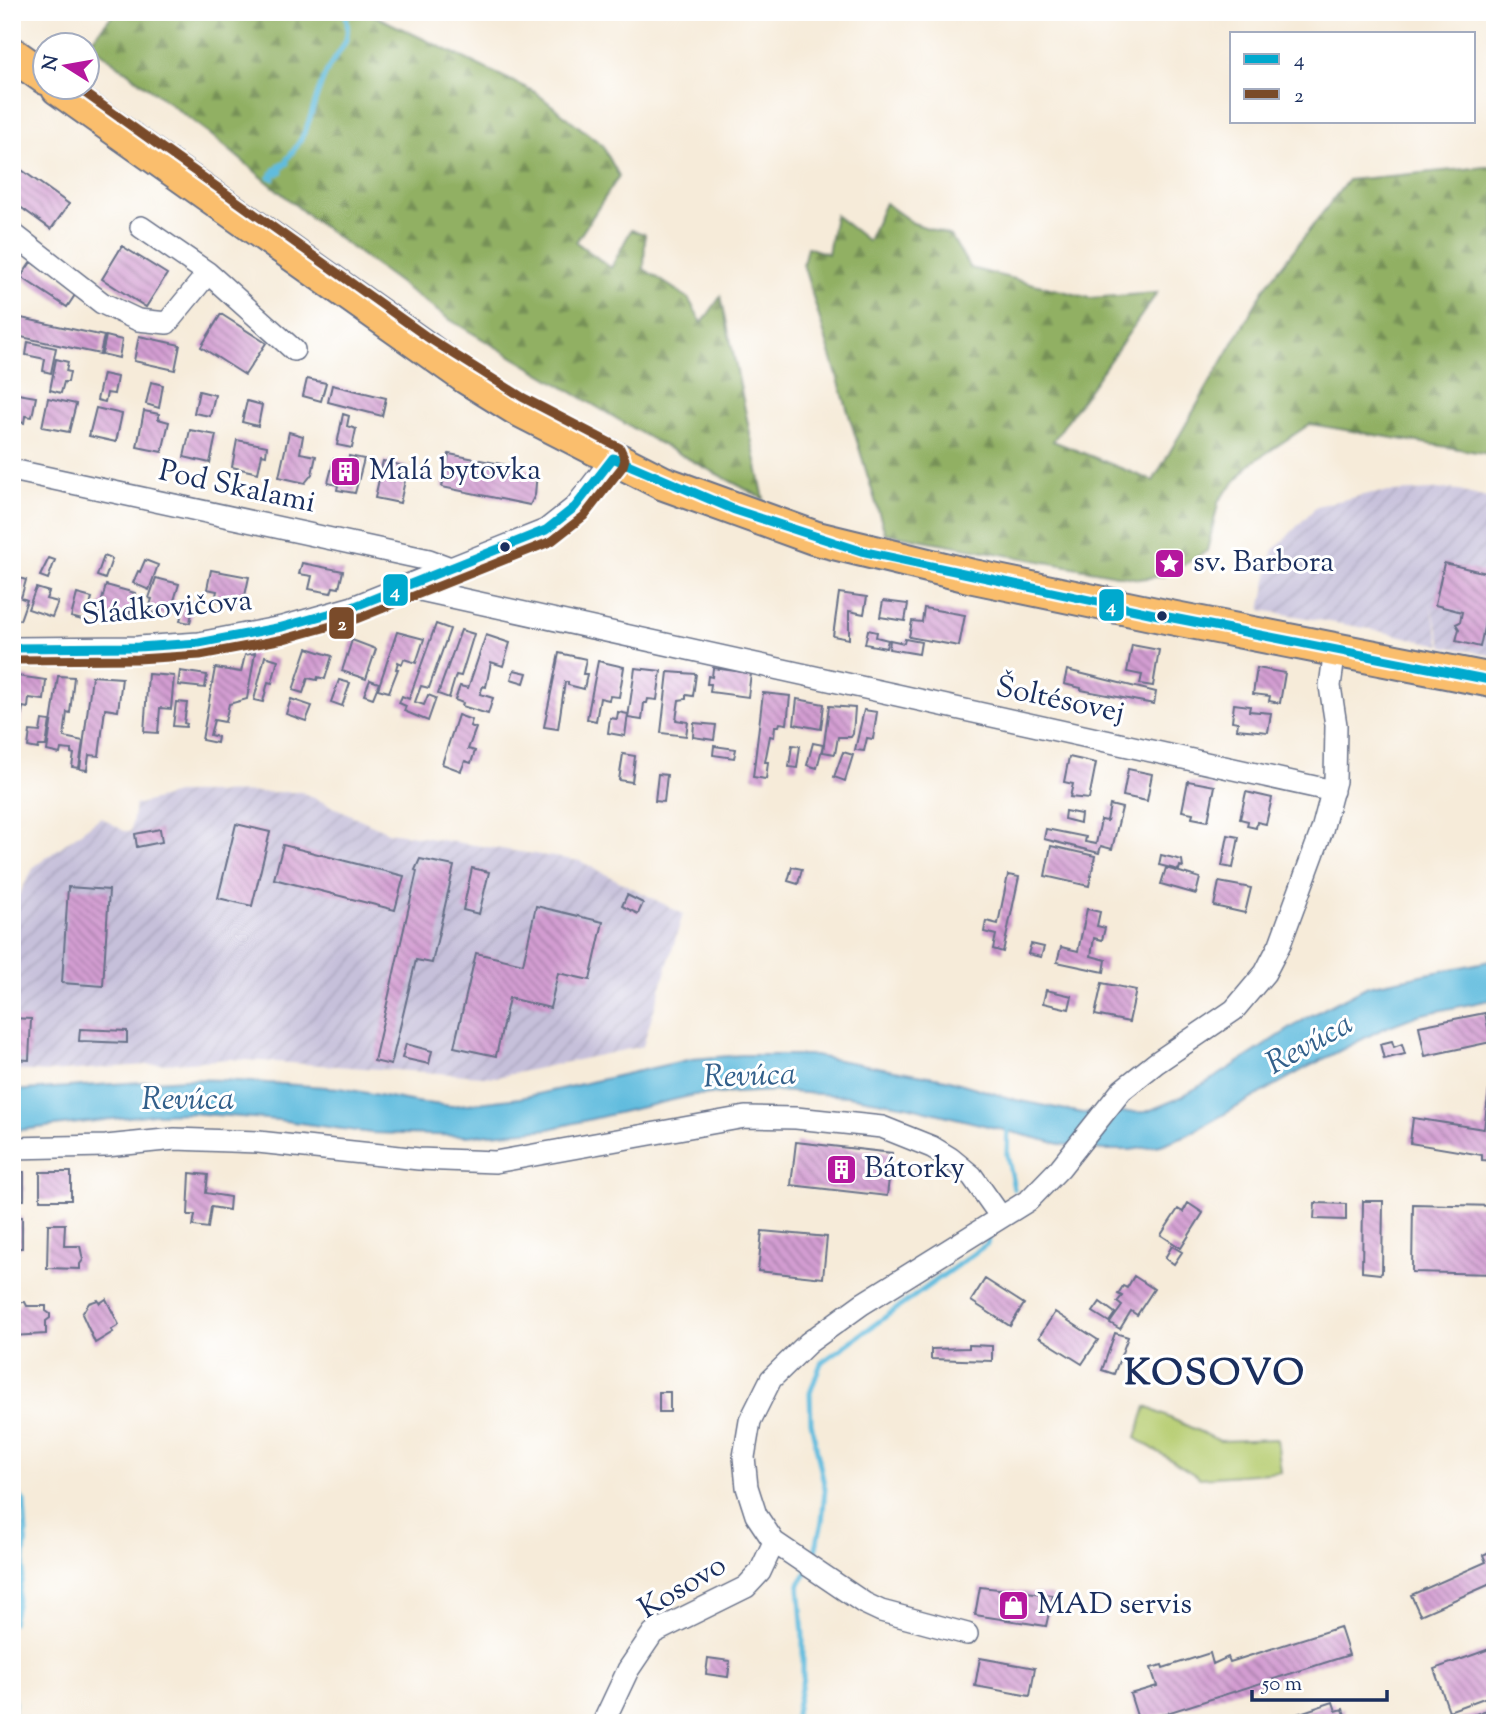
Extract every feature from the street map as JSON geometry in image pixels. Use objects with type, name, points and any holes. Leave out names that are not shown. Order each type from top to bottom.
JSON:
[{"type":"main road","points":[[12,54],[32,68]]},
{"type":"main road","points":[[78,102],[455,370],[516,408],[663,482],[717,504],[861,551],[1168,617],[1495,681]]},
{"type":"street","points":[[141,227],[208,273],[294,350]]},
{"type":"street","points":[[12,233],[102,303],[138,320],[167,323],[208,273]]},
{"type":"street","name":"Sládkovičova","points":[[12,648],[138,647],[199,643],[282,627],[353,607],[546,530],[575,506],[614,458]]},
{"type":"street","name":"Pod Skalami","points":[[12,470],[415,557],[448,568]]},
{"type":"street","name":"Šoltésovej","points":[[407,585],[1333,791]]},
{"type":"street","points":[[967,1634],[881,1611],[863,1603],[774,1542],[756,1514],[747,1487],[744,1457],[750,1421],[771,1379],[808,1343],[862,1304],[1028,1200],[1060,1168],[1122,1090],[1156,1063],[1234,1010],[1265,973],[1280,944],[1322,830],[1333,791],[1337,762],[1336,725],[1330,686],[1335,649]]},
{"type":"street","points":[[12,1148],[106,1146],[176,1139],[258,1142],[419,1159],[495,1162],[745,1117],[796,1118],[882,1127],[932,1147],[972,1176],[1001,1217]]},
{"type":"street","name":"Kosovo","points":[[603,1723],[628,1670],[653,1633],[747,1587],[760,1572],[774,1542]]},
{"type":"shaded area","points":[[1451,489],[1495,500],[1495,656],[1443,646],[1429,600],[1441,645],[1370,629],[1261,610],[1273,551],[1317,506],[1372,493]]},
{"type":"shaded area","points":[[301,792],[388,832],[580,861],[683,914],[643,1046],[497,1077],[230,1059],[50,1072],[12,1070],[12,908],[34,867],[101,817],[124,831],[131,831],[135,805],[180,793]]},
{"type":"green space","points":[[115,12],[265,12],[270,15],[275,12],[367,12],[535,92],[602,145],[619,176],[576,242],[611,268],[631,230],[645,234],[644,269],[688,298],[702,323],[721,296],[764,499],[651,439],[447,318],[311,218],[210,134],[102,53],[102,32],[98,32]]},
{"type":"green space","points":[[1495,166],[1495,455],[1310,424],[1250,464],[1219,500],[1207,551],[1163,576],[1139,579],[885,533],[803,264],[807,247],[828,254],[835,215],[868,241],[885,203],[913,223],[951,236],[970,268],[1090,298],[1157,293],[1053,441],[1153,481],[1266,286],[1348,180]]},
{"type":"green space","points":[[1146,1407],[1220,1441],[1277,1439],[1281,1472],[1200,1478],[1136,1438]]},
{"type":"water","name":"Revúca","points":[[1495,960],[1495,999],[1418,1015],[1384,1028],[1187,1135],[1161,1145],[1130,1150],[1103,1150],[1060,1144],[907,1106],[848,1096],[776,1091],[694,1095],[549,1129],[466,1136],[371,1133],[278,1120],[191,1113],[154,1114],[12,1131],[12,1091],[185,1079],[223,1080],[340,1088],[451,1106],[520,1098],[692,1059],[742,1055],[809,1055],[946,1079],[1016,1100],[1082,1113],[1146,1112],[1175,1100],[1308,1017],[1368,986]]},
{"type":"building","points":[[12,163],[69,204],[51,229],[12,201]]},
{"type":"building","points":[[122,246],[167,274],[146,307],[102,279]]},
{"type":"building","points":[[31,262],[77,292],[67,307],[21,277]]},
{"type":"building","points":[[221,314],[266,343],[245,375],[201,347]]},
{"type":"building","points":[[12,316],[104,336],[100,354],[12,335]]},
{"type":"building","points":[[106,336],[122,340],[119,358],[102,354]]},
{"type":"building","points":[[139,336],[180,345],[175,370],[134,361]]},
{"type":"building","points":[[28,342],[56,348],[51,373],[43,371],[45,359],[26,355]]},
{"type":"building","points":[[56,359],[68,362],[66,371],[70,372],[68,382],[64,382],[61,393],[50,390]]},
{"type":"building","points":[[103,374],[117,377],[114,394],[107,393],[105,402],[97,400]]},
{"type":"building","points":[[307,379],[326,383],[321,401],[303,396]]},
{"type":"building","points":[[151,382],[163,385],[159,408],[146,404]]},
{"type":"building","points":[[332,385],[386,398],[382,416],[328,402]]},
{"type":"building","points":[[199,391],[215,395],[210,416],[194,413]]},
{"type":"building","points":[[12,393],[36,397],[32,417],[25,416],[24,423],[12,420]]},
{"type":"building","points":[[48,398],[76,404],[69,432],[42,427]]},
{"type":"building","points":[[247,401],[262,405],[258,426],[242,422]]},
{"type":"building","points":[[96,408],[122,414],[116,442],[89,436]]},
{"type":"building","points":[[144,411],[159,414],[158,419],[169,422],[162,452],[137,447]]},
{"type":"building","points":[[343,414],[349,416],[347,426],[356,429],[352,448],[337,445]]},
{"type":"building","points":[[190,430],[216,435],[210,463],[184,457]]},
{"type":"building","points":[[289,432],[303,436],[300,453],[316,456],[312,474],[305,483],[279,477]]},
{"type":"building","points":[[237,440],[267,446],[266,455],[262,454],[258,473],[232,467]]},
{"type":"building","points":[[449,454],[537,471],[535,495],[530,505],[442,487]]},
{"type":"building","name":"Malá bytovka","points":[[349,456],[364,459],[355,493],[337,490],[338,485],[328,483],[334,459],[348,462]]},
{"type":"building","points":[[383,461],[408,467],[400,503],[375,498]]},
{"type":"building","points":[[104,556],[112,559],[105,579],[97,576]]},
{"type":"building","points":[[49,558],[55,560],[48,579],[40,576]]},
{"type":"building","points":[[145,560],[158,565],[149,590],[133,583]]},
{"type":"building","points":[[302,563],[343,571],[339,588],[333,587],[331,593],[309,589],[312,576],[299,574]]},
{"type":"building","points":[[1444,563],[1495,575],[1480,647],[1456,641],[1459,629],[1456,624],[1460,622],[1462,612],[1435,605]]},
{"type":"building","points":[[211,570],[249,577],[243,605],[215,600],[217,591],[207,589]]},
{"type":"building","points":[[12,576],[26,580],[21,598],[27,600],[20,620],[12,618]]},
{"type":"building","points":[[156,578],[179,584],[169,617],[148,611]]},
{"type":"building","points":[[106,585],[135,593],[128,619],[99,612]]},
{"type":"building","points":[[36,588],[49,592],[46,599],[58,602],[52,617],[28,609]]},
{"type":"building","points":[[839,593],[867,597],[864,614],[849,611],[849,639],[833,636]]},
{"type":"building","points":[[77,594],[92,598],[86,621],[71,617]]},
{"type":"building","points":[[185,599],[194,601],[190,623],[180,621]]},
{"type":"building","points":[[883,601],[908,604],[905,621],[880,617]]},
{"type":"building","points":[[924,608],[965,615],[959,646],[909,637],[912,621],[922,622]]},
{"type":"building","points":[[436,624],[450,629],[429,688],[421,686],[415,702],[424,705],[428,695],[436,698],[428,721],[404,711],[406,706],[399,703],[402,696],[409,699]]},
{"type":"building","points":[[461,630],[474,634],[461,676],[456,675],[449,698],[438,694]]},
{"type":"building","points":[[868,630],[877,632],[876,637],[888,640],[886,648],[865,644]]},
{"type":"building","points":[[397,632],[424,639],[416,663],[404,659],[402,664],[398,662],[389,692],[378,689]]},
{"type":"building","points":[[486,635],[510,643],[503,666],[491,662],[486,687],[483,686],[480,694],[493,698],[488,714],[462,706],[463,703],[455,700],[460,686],[468,688]]},
{"type":"building","points":[[905,639],[921,642],[919,654],[889,649],[890,640],[904,643]]},
{"type":"building","points":[[352,640],[376,649],[366,679],[342,671]]},
{"type":"building","points":[[1132,645],[1159,650],[1153,686],[1140,684],[1142,675],[1127,672]]},
{"type":"building","points":[[307,648],[332,656],[325,679],[308,678],[303,693],[293,690]]},
{"type":"building","points":[[255,653],[247,699],[229,704],[225,722],[214,720],[210,735],[218,737],[217,743],[202,740],[215,668],[241,672],[245,655]]},
{"type":"building","points":[[559,653],[586,659],[583,674],[587,674],[584,689],[565,682],[558,729],[544,727]]},
{"type":"building","points":[[265,656],[278,660],[263,702],[254,700]]},
{"type":"building","points":[[598,661],[624,667],[619,697],[610,696],[609,700],[600,698],[596,721],[587,719]]},
{"type":"building","points":[[635,668],[661,671],[657,700],[648,699],[647,703],[644,703],[642,720],[628,718]]},
{"type":"building","points":[[713,668],[751,673],[748,697],[710,692],[708,676],[712,677]]},
{"type":"building","points":[[1257,668],[1285,673],[1280,703],[1269,701],[1270,696],[1253,694]]},
{"type":"building","points":[[514,670],[527,673],[524,683],[511,679]]},
{"type":"building","points":[[1067,670],[1156,692],[1154,704],[1081,690],[1064,684]]},
{"type":"building","points":[[180,671],[207,675],[205,688],[178,685]]},
{"type":"building","points":[[668,672],[696,674],[693,696],[686,695],[686,699],[679,700],[676,720],[688,722],[686,736],[661,733]]},
{"type":"building","points":[[148,674],[174,676],[171,709],[160,708],[158,733],[144,732]]},
{"type":"building","points":[[17,676],[46,680],[44,700],[29,698],[28,708],[23,707],[18,737],[12,736],[12,707]]},
{"type":"building","points":[[58,676],[74,677],[64,737],[83,741],[79,768],[72,767],[74,754],[71,750],[61,749],[60,754],[47,751]]},
{"type":"building","points":[[92,676],[122,678],[118,711],[105,709],[99,756],[89,755],[87,770],[80,769]]},
{"type":"building","points":[[339,680],[350,683],[342,706],[331,702]]},
{"type":"building","points":[[370,680],[379,683],[373,698],[364,695]]},
{"type":"building","points":[[763,693],[790,696],[787,724],[780,723],[775,726],[774,737],[770,736],[765,762],[768,762],[766,779],[753,777]]},
{"type":"building","points":[[291,699],[312,706],[306,721],[286,714]]},
{"type":"building","points":[[797,699],[824,704],[821,729],[794,724]]},
{"type":"building","points":[[176,702],[187,703],[184,723],[187,724],[186,727],[173,726]]},
{"type":"building","points":[[1234,704],[1250,706],[1249,711],[1271,713],[1268,732],[1237,729],[1238,722],[1232,721]]},
{"type":"building","points":[[829,706],[855,708],[853,734],[851,737],[838,737],[835,754],[823,752]]},
{"type":"building","points":[[864,710],[877,712],[873,739],[867,738],[864,751],[855,750]]},
{"type":"building","points":[[618,712],[628,714],[625,736],[608,733],[610,718],[617,719]]},
{"type":"building","points":[[458,715],[472,720],[470,726],[476,728],[468,749],[475,751],[471,763],[465,761],[461,771],[442,764]]},
{"type":"building","points":[[42,720],[50,721],[46,746],[39,746],[38,749],[28,747],[30,731],[40,732]]},
{"type":"building","points":[[694,723],[716,725],[714,740],[693,737]]},
{"type":"building","points":[[813,743],[823,745],[817,768],[807,765]]},
{"type":"building","points":[[792,745],[800,746],[797,768],[789,767]]},
{"type":"building","points":[[714,746],[736,749],[734,758],[713,755]]},
{"type":"building","points":[[843,752],[853,755],[845,781],[834,777]]},
{"type":"building","points":[[623,754],[635,756],[632,782],[619,780]]},
{"type":"building","points":[[1069,757],[1096,763],[1089,799],[1070,797],[1073,784],[1064,782]]},
{"type":"building","points":[[1128,769],[1152,774],[1147,801],[1123,796]]},
{"type":"building","points":[[658,774],[667,775],[664,802],[655,801]]},
{"type":"building","points":[[1188,781],[1215,786],[1208,821],[1192,818],[1193,813],[1182,811]]},
{"type":"building","points":[[1246,792],[1272,798],[1266,824],[1257,822],[1256,828],[1247,826],[1248,821],[1240,819]]},
{"type":"building","points":[[1110,805],[1122,808],[1112,849],[1101,846],[1099,853],[1044,839],[1046,829],[1086,837],[1085,842],[1096,844],[1101,820],[1107,821]]},
{"type":"building","points":[[1065,811],[1081,814],[1080,823],[1064,819]]},
{"type":"building","points":[[236,824],[270,832],[252,906],[218,898]]},
{"type":"building","points":[[160,829],[162,842],[137,847],[135,834]]},
{"type":"building","points":[[1228,835],[1239,837],[1233,868],[1222,866]]},
{"type":"building","points":[[283,845],[404,876],[395,910],[274,879]]},
{"type":"building","points":[[1051,846],[1095,856],[1089,886],[1045,876]]},
{"type":"building","points":[[1161,855],[1182,860],[1183,867],[1180,866],[1179,870],[1159,865]]},
{"type":"building","points":[[420,859],[454,866],[432,963],[416,960],[391,1065],[374,1061],[417,871],[415,870]]},
{"type":"building","points":[[792,867],[802,869],[798,884],[788,881]]},
{"type":"building","points":[[472,868],[489,872],[479,914],[463,910]]},
{"type":"building","points":[[1166,868],[1200,878],[1196,894],[1161,884]]},
{"type":"building","points":[[1008,875],[1019,877],[1003,952],[993,949],[996,935],[984,932],[986,921],[998,924]]},
{"type":"building","points":[[1219,882],[1251,888],[1245,913],[1214,906]]},
{"type":"building","points":[[68,887],[109,890],[103,986],[62,983]]},
{"type":"building","points":[[627,895],[643,903],[638,914],[622,906]]},
{"type":"building","points":[[536,906],[603,922],[590,980],[558,973],[550,1008],[509,998],[496,1056],[454,1047],[476,953],[523,964]]},
{"type":"building","points":[[1087,909],[1100,912],[1097,926],[1105,928],[1102,940],[1094,938],[1091,956],[1106,960],[1104,972],[1057,962],[1061,947],[1078,951]]},
{"type":"building","points":[[1031,944],[1044,947],[1041,957],[1028,954]]},
{"type":"building","points":[[1102,983],[1136,990],[1129,1022],[1095,1015]]},
{"type":"building","points":[[1046,990],[1072,996],[1069,1009],[1043,1003]]},
{"type":"building","points":[[1485,1013],[1491,1042],[1425,1056],[1419,1026]]},
{"type":"building","points":[[12,1018],[31,1019],[29,1060],[12,1059]]},
{"type":"building","points":[[80,1029],[127,1031],[127,1043],[79,1041]]},
{"type":"building","points":[[1392,1041],[1394,1047],[1402,1044],[1405,1054],[1384,1059],[1380,1044]]},
{"type":"building","points":[[406,1044],[432,1051],[429,1064],[402,1058]]},
{"type":"building","points":[[1491,1073],[1495,1074],[1495,1161],[1482,1160],[1482,1155],[1410,1143],[1413,1118],[1484,1129]]},
{"type":"building","name":"Bátorky","points":[[796,1142],[892,1153],[887,1196],[791,1185]]},
{"type":"building","points":[[12,1172],[24,1172],[24,1200],[12,1200]]},
{"type":"building","points":[[40,1172],[71,1172],[71,1200],[40,1200]]},
{"type":"building","points":[[190,1173],[208,1175],[206,1193],[230,1197],[229,1210],[211,1207],[208,1228],[193,1226],[195,1215],[188,1215]]},
{"type":"building","points":[[1363,1201],[1383,1201],[1380,1274],[1362,1272]]},
{"type":"building","points":[[1188,1203],[1203,1213],[1181,1248],[1161,1235],[1178,1209],[1183,1212]]},
{"type":"building","points":[[1315,1203],[1346,1204],[1346,1220],[1314,1219]]},
{"type":"building","points":[[1413,1204],[1495,1206],[1495,1274],[1412,1272]]},
{"type":"building","points":[[22,1217],[22,1248],[12,1248],[12,1218]]},
{"type":"building","points":[[48,1224],[65,1224],[64,1246],[80,1246],[83,1260],[80,1269],[47,1268]]},
{"type":"building","name":"Bátorky","points":[[762,1231],[827,1237],[823,1278],[758,1271]]},
{"type":"building","points":[[1172,1246],[1182,1252],[1174,1264],[1165,1258]]},
{"type":"building","points":[[1134,1276],[1154,1289],[1137,1315],[1131,1311],[1120,1329],[1110,1323],[1122,1306],[1117,1302],[1122,1296],[1118,1294],[1123,1286],[1127,1288]]},
{"type":"building","points":[[985,1279],[1024,1304],[1010,1326],[971,1301]]},
{"type":"building","points":[[106,1299],[119,1325],[95,1343],[82,1314],[89,1303],[98,1300],[100,1303]]},
{"type":"building","points":[[20,1302],[25,1302],[27,1306],[46,1306],[50,1318],[46,1321],[46,1334],[12,1336],[13,1306],[18,1306]]},
{"type":"building","points":[[1100,1302],[1115,1313],[1109,1322],[1093,1312]]},
{"type":"building","points":[[1055,1312],[1098,1340],[1082,1364],[1039,1337]]},
{"type":"building","points":[[1115,1333],[1128,1337],[1114,1374],[1102,1370]]},
{"type":"building","points":[[969,1345],[992,1346],[992,1361],[931,1359],[931,1349],[969,1348]]},
{"type":"building","points":[[659,1392],[670,1392],[670,1412],[659,1412]]},
{"type":"building","points":[[1495,1549],[1495,1582],[1420,1615],[1411,1595],[1486,1562],[1483,1555]]},
{"type":"building","name":"MAD servis","points":[[980,1587],[1053,1595],[1046,1626],[975,1615]]},
{"type":"building","points":[[1340,1627],[1349,1655],[1139,1722],[1130,1694],[1157,1686],[1151,1668],[1162,1665],[1163,1668],[1210,1653],[1213,1664],[1228,1657],[1230,1662]]},
{"type":"building","points":[[1495,1647],[1495,1694],[1449,1711],[1434,1669]]},
{"type":"building","points":[[708,1658],[730,1661],[728,1677],[706,1674]]},
{"type":"building","points":[[980,1658],[1035,1668],[1030,1696],[975,1686]]},
{"type":"building","points":[[1333,1702],[1336,1711],[1343,1709],[1346,1718],[1338,1721],[1339,1723],[1270,1723]]},
{"type":"building","points":[[1495,1707],[1495,1723],[1454,1723],[1454,1722]]},
{"type":"waterway","points":[[269,177],[274,179],[272,173],[278,174],[275,169],[281,172],[279,165],[283,167],[282,163],[287,164],[287,159],[302,136],[322,81],[346,40],[345,12]]},
{"type":"waterway","points":[[1008,1127],[1007,1154],[1014,1189]]},
{"type":"waterway","points":[[813,1560],[822,1522],[825,1489],[811,1422],[810,1393],[821,1363],[987,1244],[989,1239]]},
{"type":"waterway","points":[[12,1484],[24,1502],[26,1534],[23,1572],[12,1623]]},
{"type":"waterway","points":[[794,1723],[803,1678],[799,1584],[807,1572]]},
{"type":"waterway","points":[[12,1696],[12,1717]]},
{"type":"transit line","name":"2","points":[[12,660],[138,659],[200,655],[284,639],[356,619],[552,541],[584,516],[623,466],[625,459],[620,448],[522,397],[430,339],[98,102]]},
{"type":"transit line","name":"4","points":[[12,648],[138,647],[199,643],[282,627],[353,607],[546,530],[575,507],[613,458],[735,510],[861,551],[1168,617],[1495,681]]},
{"type":"place","name":"Malá bytovka","points":[[346,471]]},
{"type":"place","name":"sv. Barbora","points":[[1170,563]]},
{"type":"place","name":"Bátorky","points":[[841,1169]]},
{"type":"place","name":"MAD servis","points":[[1014,1605]]},
{"type":"district","name":"KOSOVO","points":[[1215,1375]]}]
